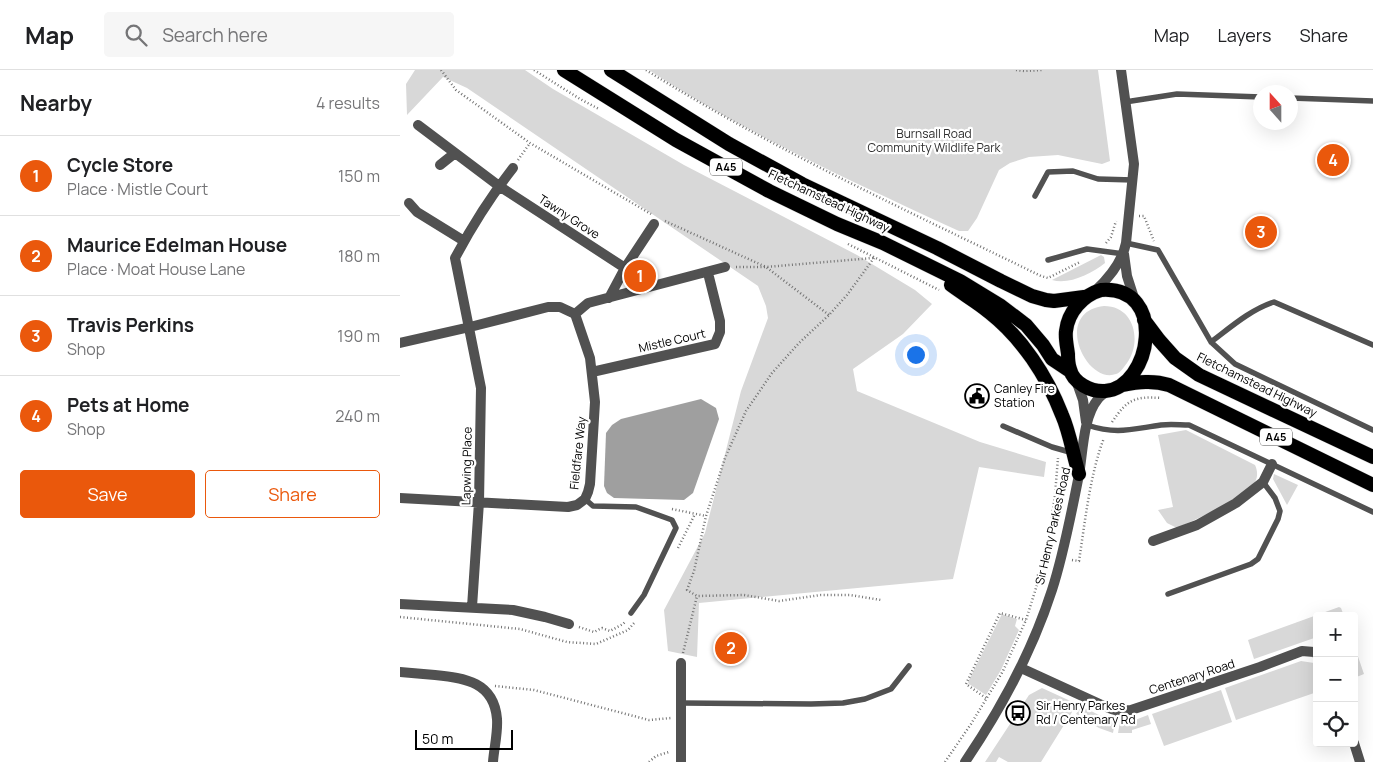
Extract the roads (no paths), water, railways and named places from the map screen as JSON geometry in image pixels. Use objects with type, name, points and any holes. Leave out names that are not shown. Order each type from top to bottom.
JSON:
[{"type":"highway","name":"Fletchamstead Highway","points":[[564,70],[676,140],[769,191],[837,224],[883,243],[960,281],[1001,306],[1026,325],[1043,344],[1052,359],[1073,375]]},
{"type":"highway","name":"Fletchamstead Highway","points":[[611,70],[729,144],[802,184],[1039,299],[1054,301],[1089,295]]},
{"type":"highway","points":[[895,250],[990,312],[1026,350],[1043,375],[1063,416],[1077,454],[1079,474]]},
{"type":"highway","name":"A45","points":[[1089,295],[1110,290],[1127,294],[1135,301],[1144,319],[1146,337],[1142,356],[1131,376],[1121,385]]},
{"type":"highway","points":[[1073,375],[1066,332],[1072,315],[1089,295]]},
{"type":"highway","name":"Fletchamstead Highway","points":[[1144,319],[1175,358],[1198,375],[1373,457]]},
{"type":"highway","name":"A45","points":[[1073,375],[1082,385],[1089,389],[1107,391],[1121,385],[1143,382],[1169,385],[1373,485]]},
{"type":"street","points":[[1121,70],[1134,164],[1124,254],[1127,276],[1135,301]]},
{"type":"street","name":"Tawny Grove","points":[[418,125],[499,186],[626,268]]},
{"type":"street","points":[[440,165],[455,153]]},
{"type":"street","points":[[470,327],[455,258],[464,240],[513,168]]},
{"type":"street","points":[[408,203],[416,212],[464,240]]},
{"type":"street","points":[[609,298],[654,224]]},
{"type":"street","points":[[1089,295],[1114,271],[1124,254]]},
{"type":"street","points":[[400,343],[548,307],[560,307],[575,314],[588,303],[725,267]]},
{"type":"street","name":"Mistle Court","points":[[592,372],[715,344],[720,332],[720,321],[708,272]]},
{"type":"street","name":"Fieldfare Way","points":[[400,498],[568,508],[577,505],[585,499],[590,484],[595,402],[590,358],[575,314]]},
{"type":"street","name":"Lapwing Place","points":[[470,327],[481,388],[479,502],[472,607]]},
{"type":"street","name":"Sir Henry Parkes Road","points":[[1073,375],[1083,400],[1086,425]]},
{"type":"street","name":"Sir Henry Parkes Road","points":[[1077,454],[1092,408],[1098,398],[1107,391]]},
{"type":"street","points":[[1153,541],[1197,525],[1236,503],[1263,482],[1272,464]]},
{"type":"street","name":"Sir Henry Parkes Road","points":[[964,762],[990,724],[1021,668],[1042,617],[1056,576],[1079,474]]},
{"type":"street","points":[[400,604],[513,610],[569,624]]},
{"type":"street","name":"Centenary Road","points":[[1021,668],[1082,697],[1117,711],[1131,710],[1302,651],[1313,652]]},
{"type":"street","points":[[681,663],[681,757]]},
{"type":"street","points":[[400,672],[457,677],[478,685],[489,696],[496,713],[497,725],[493,762]]},
{"type":"street","points":[[1355,747],[1360,762]]},
{"type":"lane","points":[[1125,102],[1178,94],[1253,97]]},
{"type":"lane","points":[[1298,98],[1373,101]]},
{"type":"lane","points":[[1035,196],[1048,172],[1073,171],[1098,179],[1133,180]]},
{"type":"lane","points":[[1126,243],[1158,250],[1211,342],[1236,364],[1373,430]]},
{"type":"lane","points":[[1048,260],[1087,249],[1124,254]]},
{"type":"lane","points":[[1211,342],[1248,314],[1274,302],[1373,345]]},
{"type":"lane","points":[[1086,425],[1101,430],[1124,431],[1164,425],[1190,425],[1373,512]]},
{"type":"lane","points":[[1003,426],[1059,449],[1077,454]]},
{"type":"lane","points":[[1168,594],[1256,562],[1278,520],[1280,511],[1275,498],[1263,482]]},
{"type":"lane","points":[[585,499],[593,506],[636,507],[672,520],[676,528],[644,596],[631,613]]},
{"type":"lane","points":[[682,702],[843,703],[865,699],[891,689],[909,666]]},
{"type":"place","name":"Pets at Home","points":[[1333,160]]},
{"type":"place","name":"Travis Perkins","points":[[1261,232]]},
{"type":"place","name":"Cycle Store","points":[[640,276]]},
{"type":"place","name":"Canley Fire Station","points":[[977,396]]},
{"type":"place","name":"Maurice Edelman House","points":[[731,648]]},
{"type":"place","name":"Sir Henry Parkes Rd / Centenary Rd","points":[[1018,713]]},
{"type":"park label","name":"Burnsall Road Community Wildlife Park","points":[[934,141]]}]
